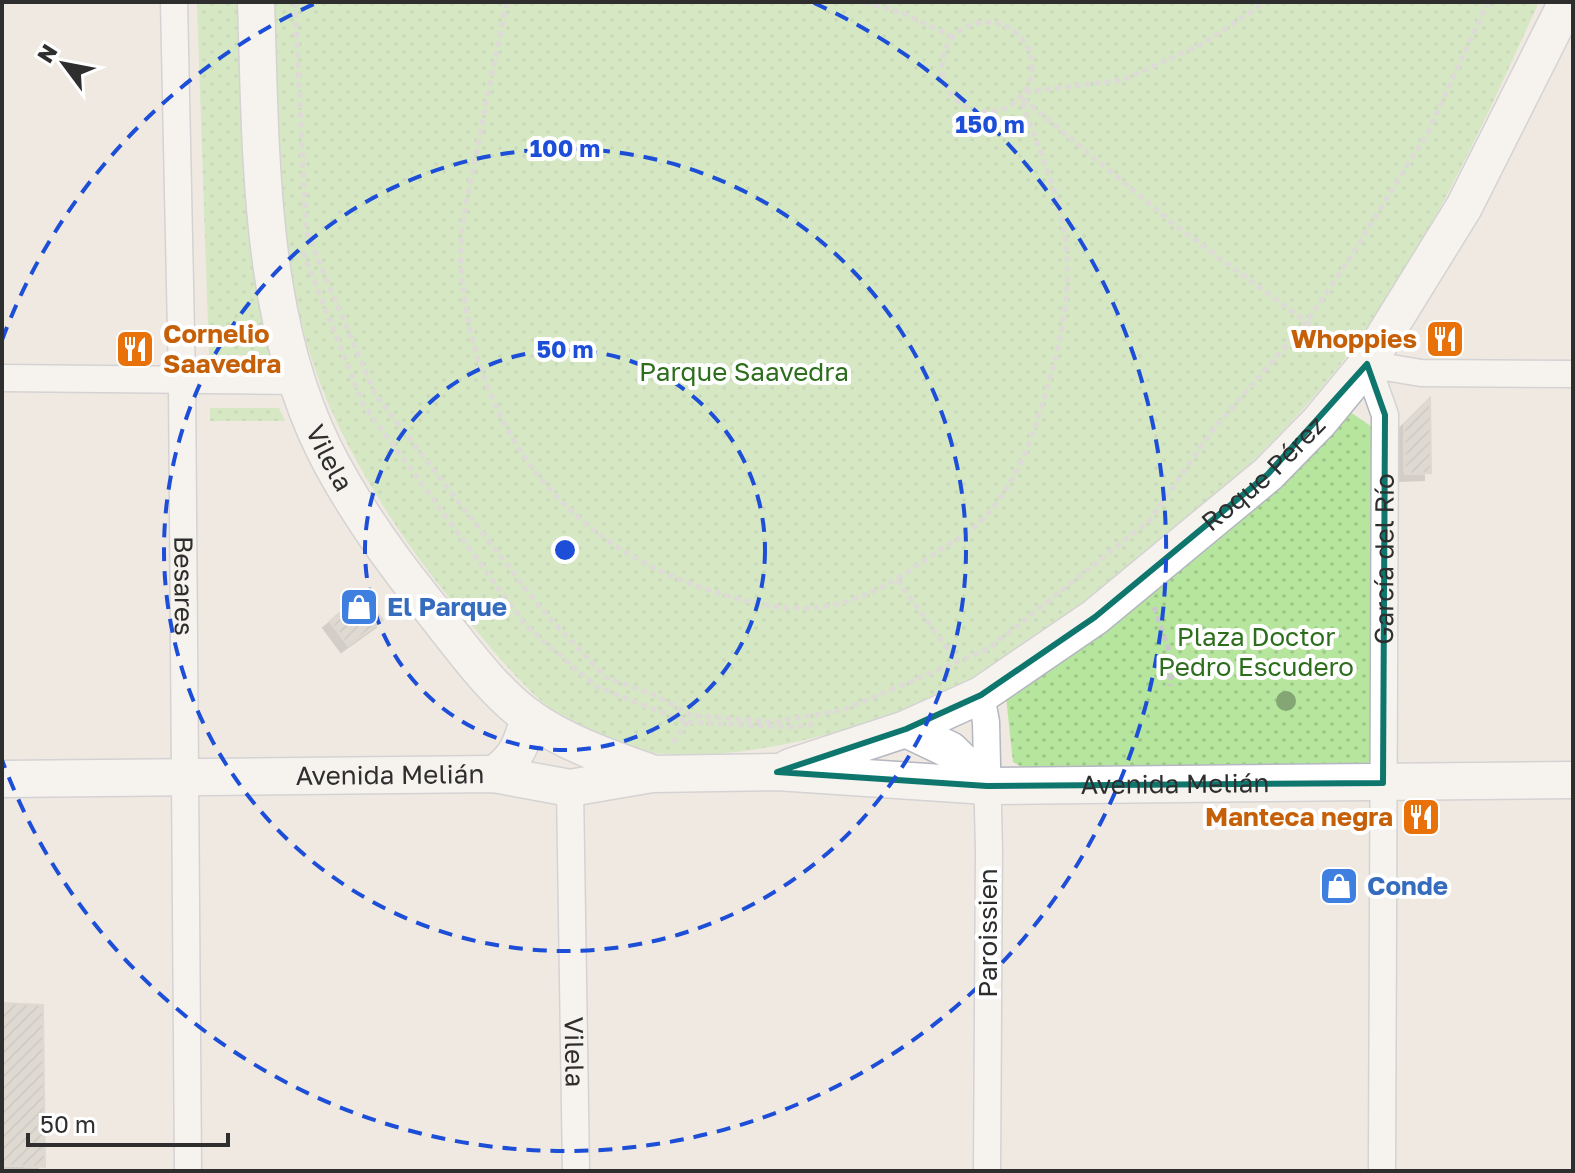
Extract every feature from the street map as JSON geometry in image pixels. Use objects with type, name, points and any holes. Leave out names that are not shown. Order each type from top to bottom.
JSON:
[{"type":"street","name":"Besares","points":[[174,2],[182,379],[188,1171]]},
{"type":"street","name":"Vilela","points":[[256,2],[261,167],[279,309],[298,381],[323,447],[354,503],[407,579],[474,662],[529,717],[586,748],[652,774]]},
{"type":"street","points":[[1567,2],[1464,207],[1367,364],[1421,373],[1573,374]]},
{"type":"street","name":"Roque Pérez","points":[[981,695],[1095,617],[1185,546],[1268,474],[1319,422],[1367,364]]},
{"type":"street","name":"García del Río","points":[[1367,364],[1385,415],[1382,1171]]},
{"type":"street","points":[[2,378],[298,381]]},
{"type":"street","name":"Avenida Melián","points":[[777,772],[906,729],[981,695]]},
{"type":"street","name":"Paroissien","points":[[981,695],[986,722],[987,786],[987,1171]]},
{"type":"street","points":[[494,774],[509,764],[521,749],[529,717]]},
{"type":"street","points":[[906,729],[950,750],[987,786]]},
{"type":"street","name":"Avenida Melián","points":[[2,779],[494,774],[570,788],[652,774],[777,772],[987,786],[1573,780]]},
{"type":"street","name":"Vilela","points":[[570,788],[576,1171]]},
{"type":"path","points":[[295,2],[306,231],[375,394],[542,610],[605,677],[657,696],[690,715],[774,722],[843,710],[988,649],[1150,520],[1211,432],[1305,324],[1428,132],[1488,2]]},
{"type":"path","points":[[507,2],[467,200],[461,264],[478,367],[505,426],[536,477],[584,526],[628,556],[679,580],[734,598],[798,610],[846,602],[875,593],[974,528],[1002,494],[1028,452],[1061,342],[1068,276],[1064,230],[1023,95],[1033,66],[1024,41],[1003,24],[976,23],[953,37],[941,66],[944,82],[963,106],[994,112],[1023,95],[1123,80],[1202,44],[1266,2]]},
{"type":"path","points":[[864,2],[905,14],[953,37]]},
{"type":"path","points":[[1023,95],[1175,225],[1305,324],[1367,364]]},
{"type":"path","points":[[302,250],[363,404],[527,627],[597,687],[687,722],[791,727],[819,723]]},
{"type":"path","points":[[897,580],[981,695]]},
{"type":"path","points":[[1150,598],[1165,632],[1172,659],[1170,686]]},
{"type":"highlighted area","points":[[1367,364],[1385,415],[1383,783],[987,786],[777,772],[906,729],[981,695],[1095,617],[1268,474]]},
{"type":"green space","points":[[197,2],[239,2],[256,271],[269,355],[209,355]]},
{"type":"green space","name":"Parque Saavedra","points":[[275,2],[1539,2],[1441,207],[1395,286],[1338,367],[1303,409],[1225,488],[1096,594],[991,667],[942,695],[895,714],[791,743],[720,754],[685,755],[645,752],[592,734],[553,711],[534,695],[434,578],[396,525],[345,440],[320,383],[305,337],[286,243],[277,146]]},
{"type":"green space","points":[[210,408],[279,408],[285,421],[210,421]]},
{"type":"green space","name":"Plaza Doctor Pedro Escudero","points":[[1350,412],[1375,429],[1370,761],[1361,767],[1031,772],[1013,762],[1006,697]]},
{"type":"building","points":[[1430,398],[1431,473],[1405,474],[1404,424]]},
{"type":"building","name":"El Parque","points":[[362,594],[383,620],[348,645],[330,621]]},
{"type":"building","points":[[2,1003],[43,1005],[45,1167],[2,1165]]},
{"type":"place","name":"Whoppies","points":[[1445,339]]},
{"type":"place","name":"Cornelio Saavedra","points":[[135,349]]},
{"type":"place","name":"El Parque","points":[[359,607]]},
{"type":"place","name":"Manteca negra","points":[[1421,817]]},
{"type":"place","name":"Conde","points":[[1339,886]]}]
